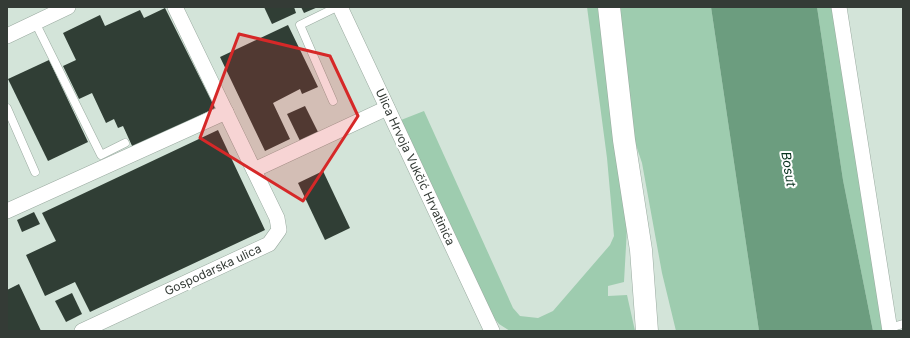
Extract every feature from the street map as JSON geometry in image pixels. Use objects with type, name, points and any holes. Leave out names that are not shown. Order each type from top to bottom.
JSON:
[{"type":"main road","points":[[608,7],[624,140],[641,250],[647,331]]},
{"type":"main road","points":[[641,250],[653,286],[662,331]]},
{"type":"street","points":[[7,36],[68,7]]},
{"type":"street","name":"Gospodarska ulica","points":[[82,331],[270,244],[279,230],[277,218],[175,7]]},
{"type":"street","name":"Ulica Hrvoja Vukčić Hrvatinića","points":[[340,7],[493,330]]},
{"type":"street","points":[[839,7],[894,327]]},
{"type":"street","points":[[254,170],[387,108]]},
{"type":"street","points":[[7,211],[226,112]]},
{"type":"lane","points":[[333,101],[300,25],[337,7]]},
{"type":"lane","points":[[35,22],[101,155],[125,143]]},
{"type":"lane","points":[[7,108],[35,172]]},
{"type":"highlighted area","points":[[239,34],[330,56],[358,116],[303,201],[200,138]]},
{"type":"shaded area","points":[[587,7],[601,7],[627,228],[624,282],[608,286],[608,296],[627,295],[635,331],[510,331],[499,324],[494,318],[401,120],[424,111],[513,308],[520,316],[538,318],[553,311],[610,245],[614,236],[607,158]]},
{"type":"shaded area","points":[[616,7],[711,7],[759,331],[676,331],[662,273],[642,163],[633,136]]},
{"type":"shaded area","points":[[817,7],[833,7],[884,331],[873,331],[843,180]]},
{"type":"water","name":"Bosut","points":[[711,7],[817,7],[843,180],[873,331],[759,331]]},
{"type":"building","points":[[264,7],[294,7],[296,13],[272,24]]},
{"type":"building","points":[[301,7],[318,7],[304,13]]},
{"type":"building","points":[[165,8],[215,108],[133,148],[123,126],[118,128],[114,119],[106,123],[92,93],[79,99],[63,66],[76,60],[63,33],[100,15],[105,26],[140,10],[144,18]]},
{"type":"building","points":[[288,25],[318,87],[302,94],[300,89],[273,103],[290,139],[265,151],[220,57]]},
{"type":"building","points":[[49,60],[88,142],[48,161],[8,79]]},
{"type":"building","points":[[305,106],[320,136],[302,145],[287,114]]},
{"type":"building","points":[[218,130],[265,230],[90,312],[75,282],[45,296],[26,255],[56,241],[42,213]]},
{"type":"building","points":[[323,171],[350,228],[325,240],[298,183]]},
{"type":"building","points":[[34,212],[40,224],[22,232],[17,220]]},
{"type":"building","points":[[19,284],[41,331],[7,331],[7,290]]},
{"type":"building","points":[[72,293],[82,314],[66,322],[55,301]]}]
